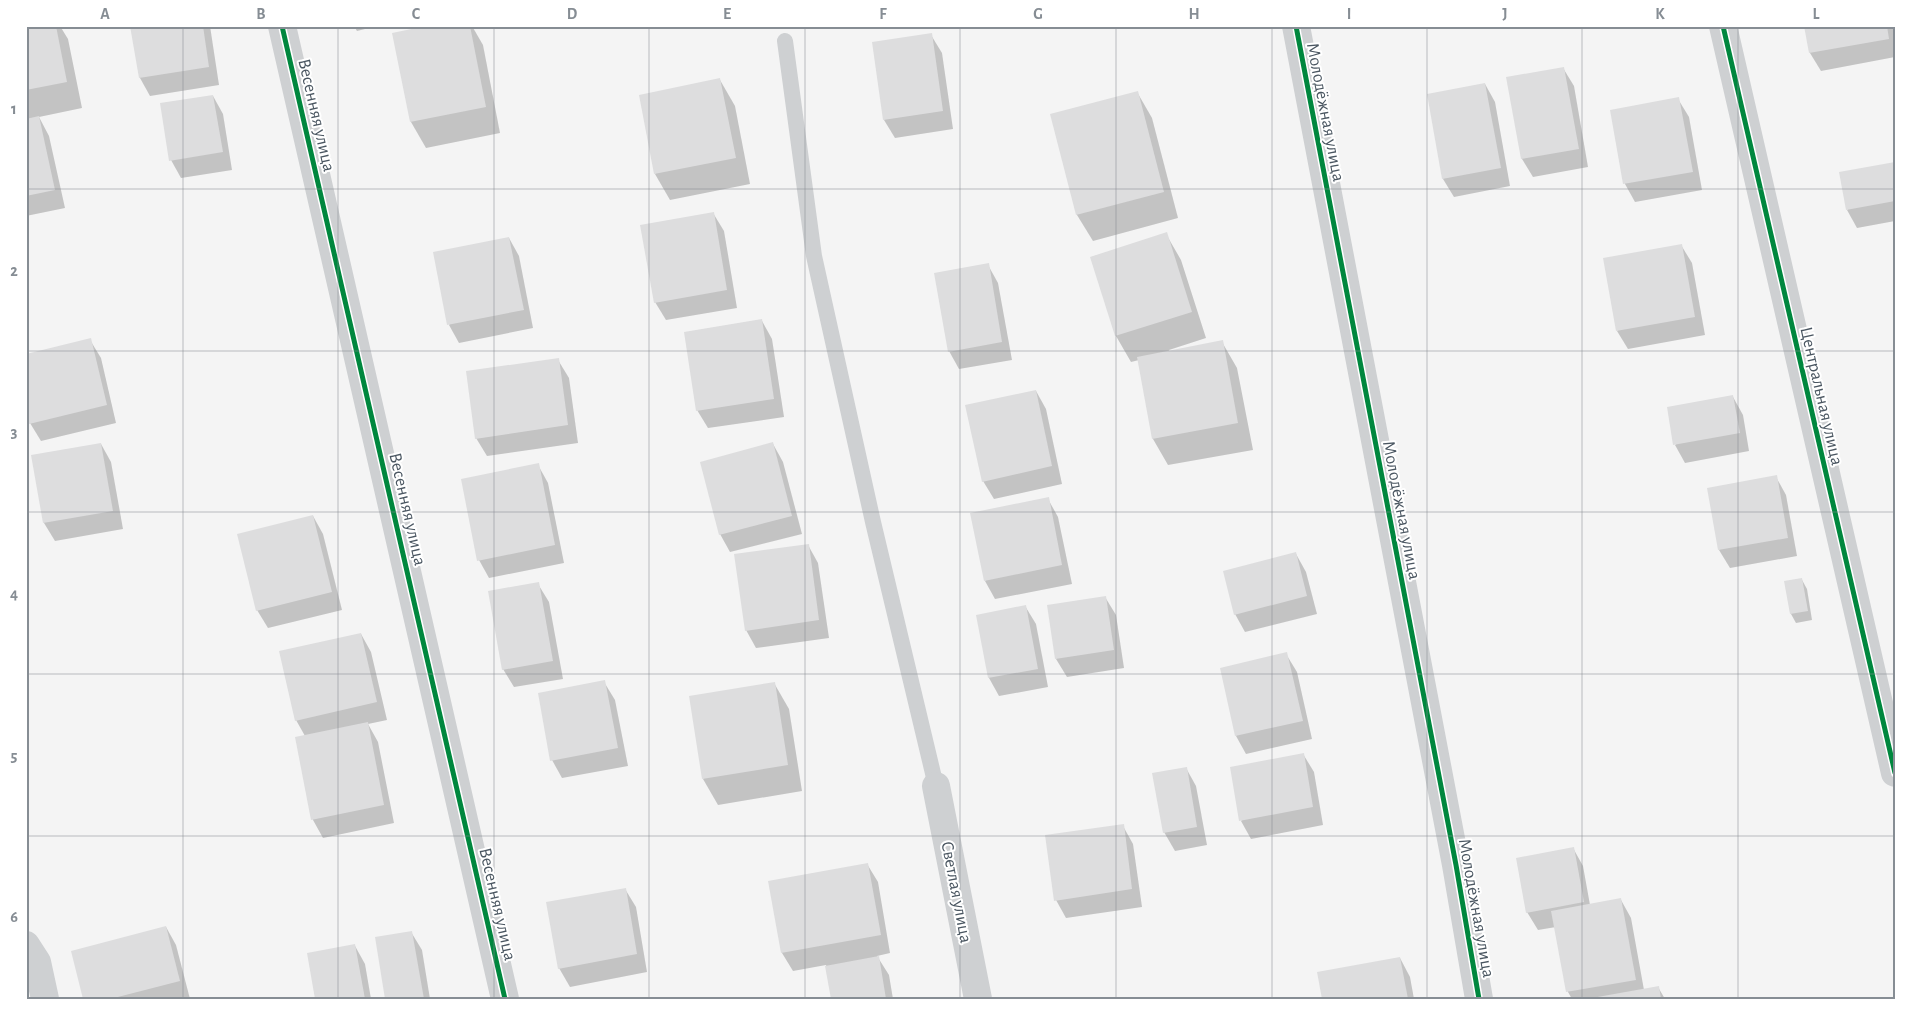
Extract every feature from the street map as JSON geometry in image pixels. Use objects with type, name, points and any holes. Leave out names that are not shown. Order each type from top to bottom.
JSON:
[{"type":"street","name":"Весенняя улица","points":[[282,26],[505,999]]},
{"type":"street","name":"Молодёжная улица","points":[[1296,26],[1480,999]]},
{"type":"street","name":"Центральная улица","points":[[1723,26],[1895,773]]},
{"type":"street","name":"Светлая улица","points":[[936,786],[978,999]]},
{"type":"street","points":[[26,946],[37,962],[45,999]]},
{"type":"lane","points":[[785,41],[814,256],[873,522],[936,786]]},
{"type":"building","points":[[26,26],[56,26],[67,82],[26,90]]},
{"type":"building","points":[[130,26],[203,26],[209,67],[139,78]]},
{"type":"building","points":[[426,26],[470,26],[486,107],[410,122],[392,33]]},
{"type":"building","points":[[1804,26],[1887,26],[1889,39],[1809,53]]},
{"type":"building","points":[[932,33],[943,111],[883,120],[872,42]]},
{"type":"building","points":[[1564,67],[1579,149],[1521,159],[1506,77]]},
{"type":"building","points":[[720,78],[736,158],[654,174],[639,95]]},
{"type":"building","points":[[1485,83],[1501,168],[1442,179],[1427,94]]},
{"type":"building","points":[[1138,91],[1164,192],[1076,215],[1050,114]]},
{"type":"building","points":[[213,95],[223,152],[169,161],[160,103]]},
{"type":"building","points":[[1679,97],[1693,172],[1623,184],[1610,110]]},
{"type":"building","points":[[39,116],[55,190],[26,196],[26,119]]},
{"type":"building","points":[[1895,162],[1895,201],[1846,210],[1839,172]]},
{"type":"building","points":[[714,212],[727,290],[654,303],[640,225]]},
{"type":"building","points":[[1167,232],[1192,312],[1115,336],[1090,257]]},
{"type":"building","points":[[509,237],[524,310],[447,325],[433,252]]},
{"type":"building","points":[[1682,244],[1695,317],[1616,331],[1603,258]]},
{"type":"building","points":[[989,263],[1002,342],[948,352],[934,273]]},
{"type":"building","points":[[762,319],[774,399],[696,411],[684,332]]},
{"type":"building","points":[[91,338],[107,405],[29,424],[26,411],[26,354]]},
{"type":"building","points":[[1223,340],[1238,423],[1152,439],[1137,357]]},
{"type":"building","points":[[559,358],[568,425],[475,439],[466,371]]},
{"type":"building","points":[[1036,390],[1052,466],[982,482],[965,405]]},
{"type":"building","points":[[1733,395],[1740,433],[1673,445],[1667,407]]},
{"type":"building","points":[[773,442],[792,516],[719,535],[700,462]]},
{"type":"building","points":[[101,443],[113,511],[43,523],[31,455]]},
{"type":"building","points":[[539,463],[555,545],[477,561],[461,479]]},
{"type":"building","points":[[1777,475],[1788,538],[1718,550],[1707,488]]},
{"type":"building","points":[[1049,497],[1062,565],[984,581],[970,513]]},
{"type":"building","points":[[313,515],[332,592],[256,611],[237,534]]},
{"type":"building","points":[[809,544],[819,620],[745,631],[734,554]]},
{"type":"building","points":[[1296,552],[1307,596],[1234,615],[1223,571]]},
{"type":"building","points":[[1802,578],[1808,611],[1790,614],[1784,581]]},
{"type":"building","points":[[539,582],[553,661],[502,670],[488,591]]},
{"type":"building","points":[[1106,596],[1114,650],[1055,659],[1047,605]]},
{"type":"building","points":[[1026,605],[1038,669],[988,678],[976,615]]},
{"type":"building","points":[[361,633],[377,702],[295,721],[279,651]]},
{"type":"building","points":[[1287,652],[1303,721],[1235,736],[1220,668]]},
{"type":"building","points":[[605,680],[618,748],[550,761],[538,693]]},
{"type":"building","points":[[775,682],[788,765],[702,779],[689,696]]},
{"type":"building","points":[[368,722],[384,805],[311,820],[295,737]]},
{"type":"building","points":[[1304,753],[1313,807],[1239,821],[1230,767]]},
{"type":"building","points":[[1187,767],[1197,827],[1163,833],[1152,773]]},
{"type":"building","points":[[1124,824],[1132,889],[1054,901],[1045,835]]},
{"type":"building","points":[[1574,847],[1584,902],[1526,913],[1516,858]]},
{"type":"building","points":[[868,863],[881,935],[781,953],[768,881]]},
{"type":"building","points":[[626,888],[637,954],[558,969],[546,902]]},
{"type":"building","points":[[1621,898],[1636,980],[1566,992],[1551,911]]},
{"type":"building","points":[[166,926],[180,981],[110,999],[83,999],[71,951]]},
{"type":"building","points":[[412,931],[424,999],[385,999],[375,937]]},
{"type":"building","points":[[355,944],[365,999],[315,999],[307,953]]},
{"type":"building","points":[[879,956],[886,999],[831,999],[825,966]]},
{"type":"building","points":[[1400,957],[1408,999],[1322,999],[1317,972]]},
{"type":"building","points":[[1659,986],[1661,999],[1592,999],[1592,998]]},
{"type":"cycle path","points":[[282,26],[505,999]]},
{"type":"cycle path","points":[[1296,26],[1456,865],[1479,999]]},
{"type":"cycle path","points":[[1723,26],[1895,773]]}]
